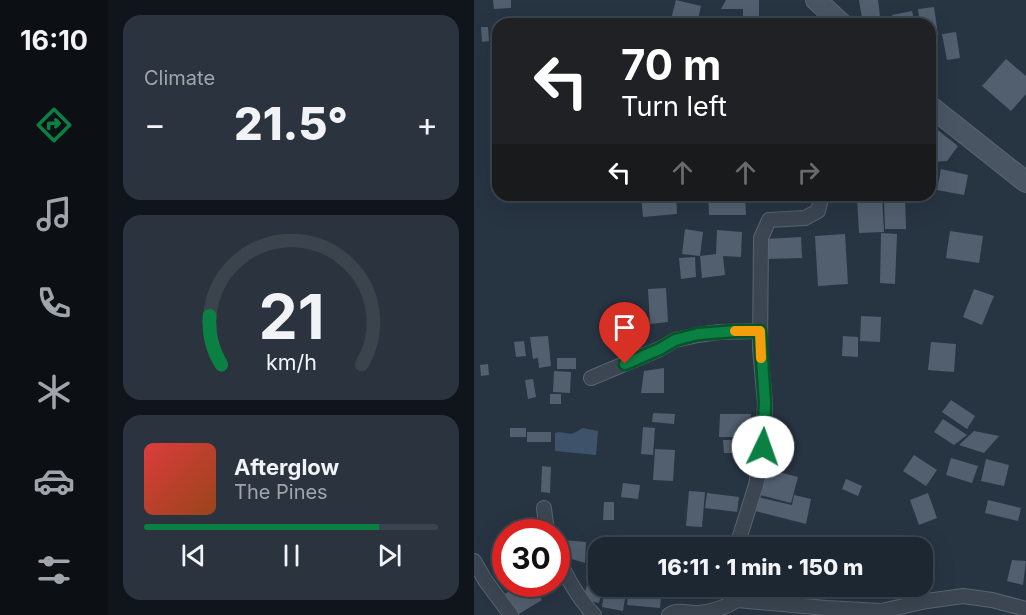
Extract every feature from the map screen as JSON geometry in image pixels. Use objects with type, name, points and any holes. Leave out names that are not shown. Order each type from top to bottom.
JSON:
[{"type":"main road","points":[[816,0],[835,18]]},
{"type":"main road","points":[[936,111],[1026,182]]},
{"type":"street","points":[[740,537],[756,485],[763,447],[765,402],[760,331],[760,238],[769,220],[805,218],[818,211],[820,201]]},
{"type":"street","points":[[591,378],[660,349],[675,340],[698,334],[760,331]]},
{"type":"street","points":[[544,508],[545,519]]},
{"type":"street","points":[[474,561],[505,613]]},
{"type":"street","points":[[570,581],[583,603],[594,615]]},
{"type":"street","points":[[761,597],[826,608],[881,611],[963,596],[992,600],[1026,609]]},
{"type":"street","points":[[669,615],[674,612],[701,613],[721,608],[733,597]]},
{"type":"water","points":[[583,428],[598,431],[596,455],[555,451],[555,433],[572,434]]},
{"type":"building","points":[[493,0],[511,0],[511,8],[494,9]]},
{"type":"building","points":[[676,0],[701,6],[698,18],[671,18]]},
{"type":"building","points":[[726,0],[759,0],[759,18],[743,18],[743,9],[721,9]]},
{"type":"building","points":[[859,0],[878,0],[880,16],[862,18]]},
{"type":"building","points":[[934,7],[936,18],[919,18],[918,9]]},
{"type":"building","points":[[912,11],[914,18],[893,18],[892,15]]},
{"type":"building","points":[[481,27],[488,27],[489,41],[482,42]]},
{"type":"building","points":[[956,32],[960,58],[947,60],[942,34]]},
{"type":"building","points":[[1006,59],[1026,76],[1026,94],[1011,111],[982,86]]},
{"type":"building","points":[[936,129],[958,146],[947,161],[936,162]]},
{"type":"building","points":[[941,169],[968,175],[964,195],[937,190]]},
{"type":"building","points":[[642,201],[676,201],[677,214],[643,217]]},
{"type":"building","points":[[708,201],[745,201],[746,215],[709,215]]},
{"type":"building","points":[[857,201],[882,201],[884,232],[859,233]]},
{"type":"building","points":[[884,201],[905,201],[906,229],[885,229]]},
{"type":"building","points":[[685,229],[703,232],[700,256],[682,254]]},
{"type":"building","points":[[717,230],[742,232],[741,257],[723,256],[725,275],[702,278],[700,256],[716,254]]},
{"type":"building","points":[[950,231],[983,236],[979,263],[946,258]]},
{"type":"building","points":[[881,233],[897,234],[895,284],[880,283]]},
{"type":"building","points":[[845,234],[848,284],[818,286],[815,236]]},
{"type":"building","points":[[801,237],[802,258],[766,259],[765,239]]},
{"type":"building","points":[[695,257],[696,277],[681,279],[679,258]]},
{"type":"building","points":[[666,288],[668,322],[650,324],[648,289]]},
{"type":"building","points":[[974,289],[994,296],[982,325],[963,317]]},
{"type":"building","points":[[861,316],[881,317],[880,342],[860,341]]},
{"type":"building","points":[[548,336],[551,366],[539,368],[538,358],[533,359],[530,337]]},
{"type":"building","points":[[843,336],[858,337],[858,357],[842,356]]},
{"type":"building","points":[[524,341],[526,356],[516,357],[514,342]]},
{"type":"building","points":[[931,342],[956,344],[954,372],[928,370]]},
{"type":"building","points":[[557,358],[576,358],[576,369],[557,369]]},
{"type":"building","points":[[488,364],[489,375],[481,376],[480,365]]},
{"type":"building","points":[[664,368],[664,393],[641,393],[644,371]]},
{"type":"building","points":[[554,371],[571,372],[570,393],[553,392]]},
{"type":"building","points":[[533,379],[536,397],[528,399],[525,380]]},
{"type":"building","points":[[550,394],[561,394],[561,404],[550,404]]},
{"type":"building","points":[[951,400],[975,416],[967,429],[942,412]]},
{"type":"building","points":[[653,413],[675,414],[674,424],[652,422]]},
{"type":"building","points":[[720,414],[751,414],[751,437],[719,437]]},
{"type":"building","points":[[943,419],[967,435],[954,445],[934,432]]},
{"type":"building","points":[[643,427],[655,428],[653,455],[641,454]]},
{"type":"building","points":[[510,428],[526,428],[526,437],[510,437]]},
{"type":"building","points":[[974,431],[999,436],[984,453],[959,445]]},
{"type":"building","points":[[527,432],[551,432],[551,442],[527,442]]},
{"type":"building","points":[[723,440],[740,440],[740,453],[724,453]]},
{"type":"building","points":[[655,449],[675,450],[673,481],[653,480]]},
{"type":"building","points":[[914,455],[937,470],[926,486],[903,471]]},
{"type":"building","points":[[951,458],[978,466],[972,483],[946,475]]},
{"type":"building","points":[[986,459],[1009,465],[1004,486],[981,481]]},
{"type":"building","points":[[542,466],[551,467],[550,493],[541,492]]},
{"type":"building","points":[[767,469],[798,477],[791,503],[760,495]]},
{"type":"building","points":[[846,479],[862,486],[858,496],[842,489]]},
{"type":"building","points":[[623,483],[640,485],[638,499],[621,497]]},
{"type":"building","points":[[689,491],[705,492],[702,527],[686,526]]},
{"type":"building","points":[[707,493],[739,497],[737,512],[705,508]]},
{"type":"building","points":[[928,493],[937,518],[919,525],[910,500]]},
{"type":"building","points":[[794,495],[811,499],[806,524],[755,511],[758,497],[792,505]]},
{"type":"building","points":[[988,500],[1021,508],[1018,521],[985,513]]},
{"type":"building","points":[[604,502],[614,502],[614,520],[603,520]]},
{"type":"building","points":[[570,541],[586,542],[585,563],[570,558]]},
{"type":"building","points":[[1012,560],[1026,561],[1023,585],[1007,581]]},
{"type":"building","points":[[587,585],[588,597],[600,597],[599,603],[583,599]]},
{"type":"building","points":[[504,597],[540,597],[542,600],[517,615]]},
{"type":"building","points":[[603,597],[625,597],[623,611],[602,607]]},
{"type":"building","points":[[628,597],[661,597],[660,608],[627,605]]},
{"type":"slow traffic","points":[[735,331],[760,331],[761,358]]},
{"type":"route","points":[[625,364],[675,340],[698,334],[760,331],[765,402],[763,447]]}]
